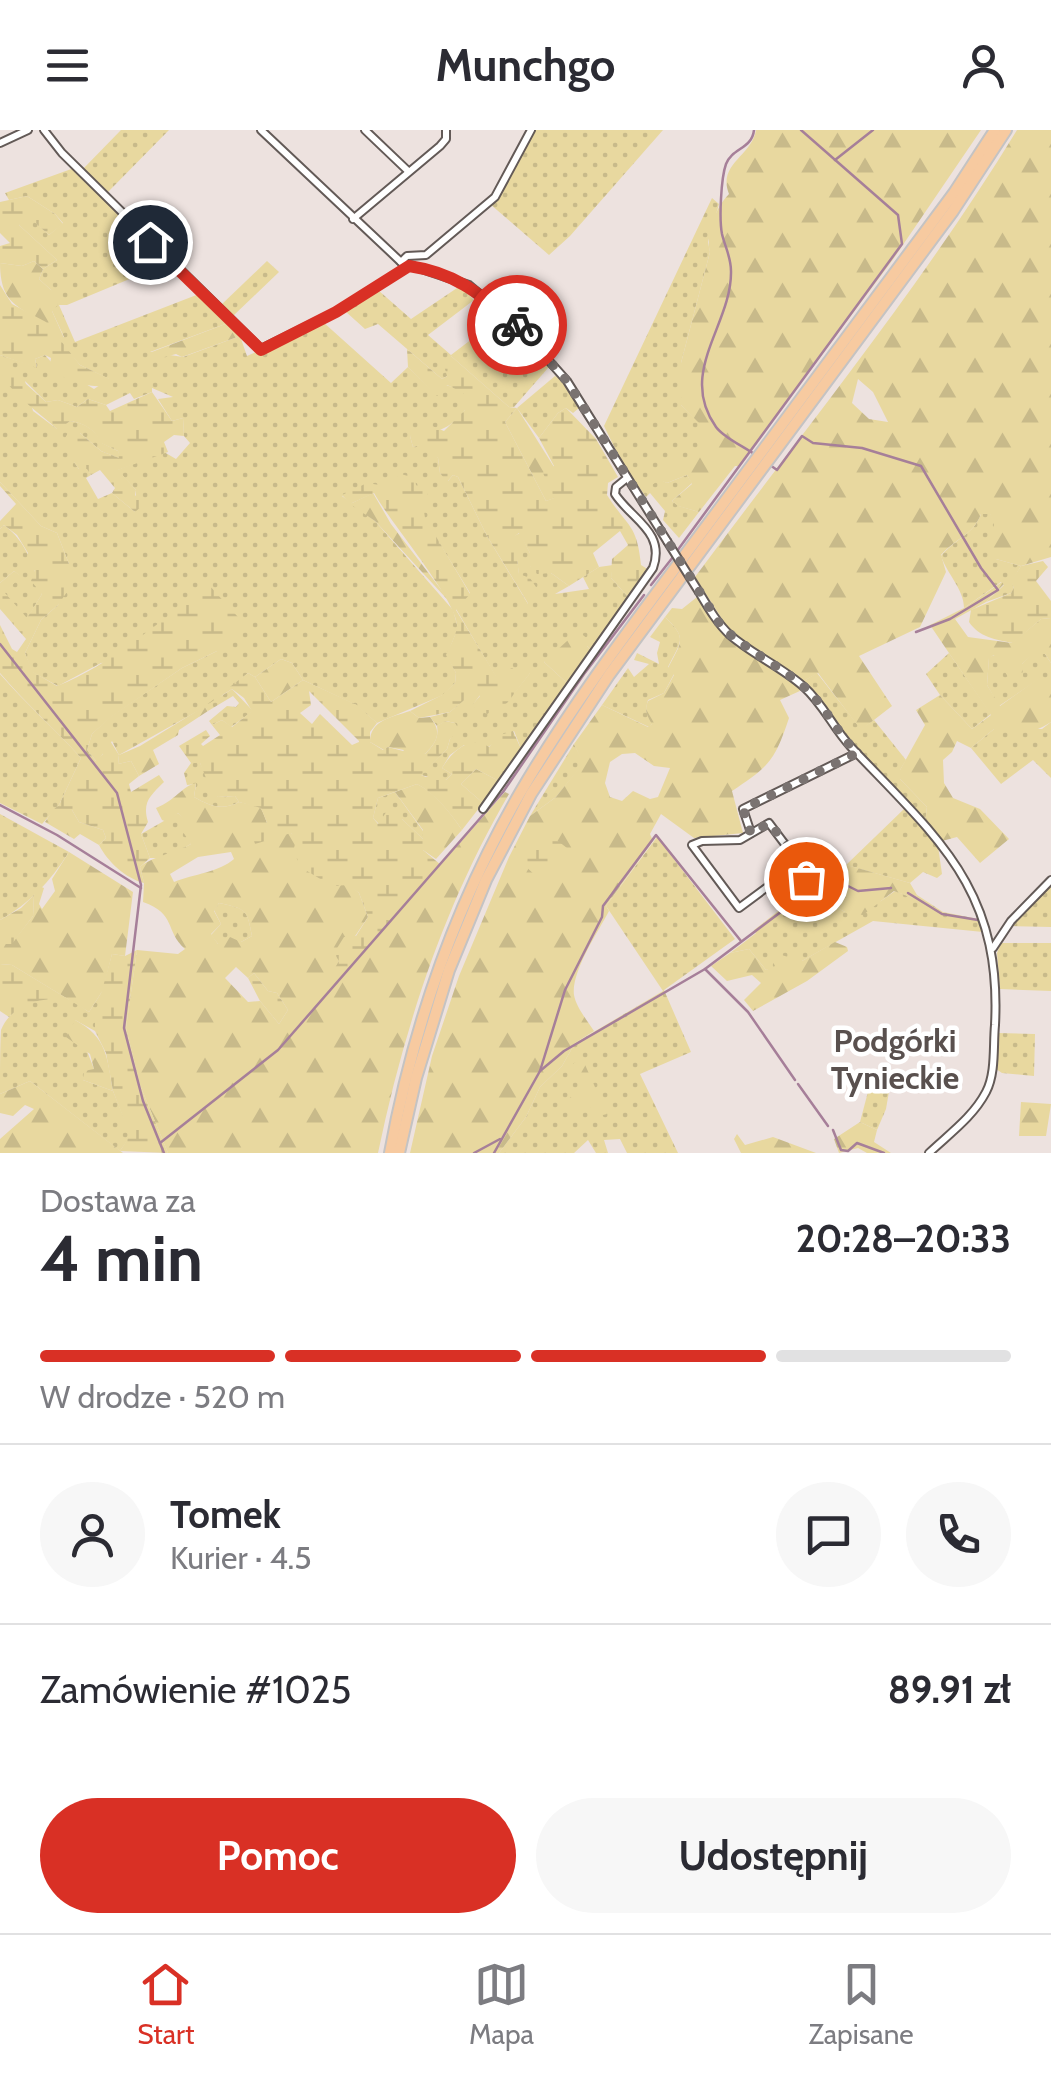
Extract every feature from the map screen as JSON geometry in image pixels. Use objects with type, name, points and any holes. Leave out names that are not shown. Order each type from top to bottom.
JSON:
[{"type":"highway","points":[[390,1153],[412,1053],[440,967],[478,874],[520,792],[606,663],[954,193],[995,130]]},
{"type":"highway","points":[[400,1153],[426,1040],[449,970],[486,880],[531,794],[609,675],[953,211],[1006,130]]},
{"type":"street","points":[[0,143],[28,130]]},
{"type":"street","points":[[44,130],[91,183],[261,350],[336,312],[405,264],[406,256],[426,255],[495,197],[532,130]]},
{"type":"street","points":[[261,130],[405,264],[470,285],[518,325],[567,381],[698,592],[731,636],[802,685],[821,704],[839,734],[958,865],[993,949],[996,988],[992,1072],[988,1088],[968,1117],[929,1153]]},
{"type":"street","points":[[365,130],[408,171]]},
{"type":"street","points":[[353,219],[440,146],[446,139],[446,130]]},
{"type":"street","points":[[483,809],[650,575],[657,554],[648,528],[615,494],[616,487],[627,478]]},
{"type":"street","points":[[751,834],[743,809],[857,753]]},
{"type":"street","points":[[769,823],[808,876],[793,888],[782,876],[739,908],[692,846],[702,840],[740,840],[751,834],[769,823]]},
{"type":"street","points":[[993,949],[1011,921],[1051,880]]},
{"type":"green space","points":[[121,130],[169,130],[107,193],[82,170]]},
{"type":"green space","points":[[530,130],[663,130],[549,255],[490,204]]},
{"type":"green space","points":[[756,130],[981,130],[894,258],[739,466],[735,466],[699,512],[672,501],[692,484],[687,475],[667,483],[647,482],[669,461],[682,462],[702,451],[693,437],[702,426],[681,405],[681,363],[710,252],[710,229],[729,194],[731,167]]},
{"type":"green space","points":[[1017,130],[1051,130],[1051,557],[1021,566],[996,559],[987,543],[994,525],[990,514],[981,514],[969,532],[941,555],[946,572],[920,627],[859,656],[892,706],[861,730],[818,673],[802,682],[729,630],[695,577],[902,301]],"holes":[[[858,379],[873,392],[888,422],[869,419],[852,403]]]},
{"type":"green space","points":[[74,168],[168,263],[59,305],[75,342],[199,294],[228,323],[150,352],[183,357],[240,336],[247,356],[323,322],[391,383],[408,367],[437,395],[446,385],[464,391],[465,410],[459,417],[441,429],[410,436],[413,447],[425,443],[438,458],[440,473],[448,481],[453,475],[458,477],[487,536],[528,604],[514,536],[520,533],[530,553],[530,566],[551,573],[569,586],[555,594],[589,589],[583,577],[599,567],[613,565],[611,578],[629,598],[591,650],[587,646],[544,662],[567,683],[522,751],[514,731],[488,747],[464,745],[450,755],[442,768],[452,774],[446,780],[420,775],[447,749],[455,723],[446,721],[437,726],[430,717],[450,712],[475,690],[480,695],[472,706],[507,702],[530,673],[496,677],[456,609],[470,593],[424,518],[424,511],[394,491],[376,486],[342,496],[375,521],[453,610],[458,628],[447,655],[456,673],[455,683],[443,695],[377,723],[356,705],[303,680],[292,663],[281,659],[255,677],[248,673],[220,697],[232,689],[253,711],[231,727],[222,720],[212,725],[209,721],[227,706],[236,707],[239,703],[233,696],[208,711],[205,707],[119,755],[112,741],[97,762],[87,750],[92,734],[110,717],[182,668],[217,651],[101,663],[58,686],[32,672],[25,653],[41,620],[58,605],[69,564],[57,533],[41,526],[0,482],[0,355],[37,367],[35,359],[45,355],[94,389],[109,379],[80,365],[58,340],[64,337],[52,311],[51,290],[39,279],[43,269],[57,260],[19,225],[31,218],[49,235],[63,223],[27,196],[9,200],[5,193]],"holes":[[[25,381],[46,402],[58,400],[77,407],[88,399],[106,405],[130,393],[134,399],[152,392],[152,388],[173,397],[158,399],[172,421],[183,418],[184,436],[190,443],[176,459],[164,452],[117,470],[136,490],[135,512],[112,493],[98,499],[86,478],[91,475],[87,468],[79,469],[74,462],[79,455],[80,433],[101,451],[121,459],[118,451],[102,443],[85,425],[70,421],[57,429],[33,411]]]},
{"type":"green space","points":[[27,196],[63,224],[49,235],[31,219],[19,225],[57,260],[43,269],[34,261],[22,266],[0,263],[0,246],[10,243],[0,233],[0,202]]},
{"type":"green space","points":[[712,198],[719,204],[708,242],[710,252],[681,363],[681,405],[703,426],[702,452],[659,479],[667,483],[687,475],[692,483],[672,501],[699,512],[679,538],[663,520],[665,511],[650,493],[646,497],[624,467],[604,426]]},
{"type":"green space","points":[[34,261],[43,269],[39,279],[51,290],[58,305],[52,311],[64,338],[58,340],[6,293],[0,263],[22,266]]},
{"type":"green space","points":[[267,261],[279,272],[233,316],[221,305]]},
{"type":"green space","points":[[0,285],[12,304],[46,322],[80,365],[110,379],[108,385],[86,385],[49,370],[51,358],[45,355],[35,359],[37,368],[0,355]]},
{"type":"green space","points":[[460,286],[474,300],[428,335],[451,355],[498,319],[548,363],[548,368],[514,407],[509,407],[451,356],[447,376],[442,379],[378,324],[365,329],[345,311],[378,290],[411,319]]},
{"type":"green space","points":[[228,323],[240,336],[182,357],[176,354],[153,360],[149,353]]},
{"type":"green space","points":[[407,349],[442,379],[447,376],[443,362],[451,356],[509,407],[517,408],[505,422],[546,501],[554,498],[543,473],[554,466],[539,438],[558,413],[566,408],[596,439],[618,477],[608,483],[607,495],[634,533],[641,565],[649,570],[629,598],[611,578],[612,559],[628,545],[620,531],[593,553],[599,567],[569,586],[551,573],[537,574],[530,566],[530,553],[519,533],[515,536],[523,554],[517,558],[519,574],[530,578],[542,596],[529,605],[487,536],[458,477],[453,475],[447,482],[440,473],[438,458],[425,444],[413,447],[410,436],[427,424],[444,431],[465,410],[454,398],[464,393],[447,385],[437,396],[408,367]]},
{"type":"green space","points":[[5,365],[46,402],[58,400],[77,407],[88,399],[106,405],[110,411],[152,392],[172,421],[183,418],[184,436],[174,435],[164,442],[168,452],[118,470],[136,490],[135,495],[143,505],[135,512],[112,493],[115,488],[100,470],[91,475],[87,469],[79,469],[73,461],[78,455],[65,438],[68,433],[80,433],[101,451],[119,458],[118,451],[101,443],[93,431],[80,423],[70,421],[58,430],[12,389],[0,372]]},
{"type":"green space","points":[[555,376],[579,408],[573,413],[566,408],[558,413],[539,438],[517,408]]},
{"type":"green space","points":[[517,408],[554,467],[555,498],[546,501],[505,422]]},
{"type":"green space","points":[[401,474],[415,478],[416,485],[426,491],[431,502],[424,511],[425,518],[470,594],[456,610],[496,676],[512,668],[531,672],[507,703],[487,714],[471,706],[480,696],[475,691],[450,712],[419,718],[410,711],[442,695],[455,683],[456,673],[446,655],[457,629],[454,613],[374,493],[350,504],[342,495],[367,483],[386,486]]},
{"type":"green space","points":[[0,482],[41,526],[57,533],[69,564],[69,589],[41,620],[25,653],[33,672],[57,686],[77,677],[116,654],[209,585],[247,627],[217,651],[182,668],[111,717],[92,734],[87,750],[96,761],[103,754],[101,745],[109,739],[119,755],[118,764],[131,761],[139,776],[129,784],[131,792],[159,775],[164,782],[147,804],[148,822],[141,834],[150,858],[140,867],[144,883],[124,873],[107,857],[99,845],[106,838],[103,830],[79,822],[72,810],[53,810],[81,758],[0,673],[0,625],[17,652],[26,639],[0,609],[0,583],[14,571],[21,576],[5,593],[27,618],[42,594],[31,581],[35,571],[26,562],[28,553],[17,535],[4,525],[0,529],[0,521],[16,504]]},
{"type":"green space","points":[[373,493],[391,524],[456,609],[375,521],[350,504]]},
{"type":"green space","points":[[990,513],[995,525],[996,559],[1021,566],[1012,581],[1011,593],[986,602],[1004,585],[1001,582],[964,608],[941,556],[973,527],[981,514]]},
{"type":"green space","points":[[4,525],[24,547],[42,594],[27,619],[4,593],[20,576],[14,571],[0,583],[0,529]]},
{"type":"green space","points":[[1043,561],[1048,567],[1036,581],[1051,601],[1051,618],[1041,619],[1013,643],[988,637],[973,627],[969,622],[971,610],[1011,593],[1011,581],[1021,566]]},
{"type":"green space","points":[[1002,582],[986,602],[955,619],[968,637],[1012,643],[1041,619],[1051,618],[1051,663],[1045,654],[1032,654],[1022,664],[1023,676],[1012,683],[994,655],[989,658],[987,685],[1000,706],[1039,678],[1051,678],[1051,722],[1023,733],[994,729],[971,748],[957,741],[943,760],[944,783],[953,798],[980,809],[1009,839],[980,863],[957,837],[942,841],[925,823],[927,807],[900,779],[900,770],[925,725],[916,710],[940,695],[972,729],[991,715],[930,625]]},
{"type":"green space","points":[[697,597],[729,640],[802,690],[780,700],[789,718],[770,761],[732,791],[743,833],[694,838],[661,814],[650,834],[653,841],[606,906],[609,911],[577,975],[575,1000],[594,1031],[575,1043],[562,1066],[540,1087],[526,1117],[499,1153],[410,1153],[432,1056],[459,976],[509,857],[530,816],[556,797],[583,763],[574,744],[602,705],[648,727],[652,724],[647,713],[648,701],[664,693],[674,675],[668,668],[680,641],[665,617],[672,608],[682,609]],"holes":[[[635,753],[654,766],[670,768],[658,797],[650,799],[633,791],[622,801],[610,797],[605,783],[610,762],[622,754]]]},
{"type":"green space","points":[[665,617],[680,640],[668,667],[674,674],[664,693],[648,700],[647,712],[653,723],[649,727],[602,705],[628,668],[634,677],[649,664],[634,660],[637,653],[659,664],[660,642],[650,637]]},
{"type":"green space","points":[[578,631],[589,640],[587,646],[591,650],[567,683],[544,662]]},
{"type":"green space","points":[[949,653],[991,714],[972,729],[926,674]]},
{"type":"green space","points":[[1032,653],[1045,654],[1051,663],[1051,678],[1039,679],[999,706],[987,685],[989,657],[995,655],[1022,664]]},
{"type":"green space","points":[[281,659],[292,663],[303,680],[271,702],[255,677]]},
{"type":"green space","points":[[248,673],[271,702],[303,680],[357,705],[377,723],[370,732],[370,742],[383,750],[388,747],[403,751],[411,744],[425,754],[435,741],[437,726],[445,721],[455,723],[459,729],[447,749],[421,775],[426,777],[436,773],[446,780],[452,774],[442,768],[462,747],[475,743],[489,747],[500,735],[513,731],[522,751],[499,781],[476,769],[461,784],[483,803],[462,830],[442,804],[417,784],[378,798],[373,818],[378,824],[387,811],[402,819],[423,839],[423,850],[441,865],[336,984],[329,978],[339,961],[334,953],[344,937],[356,936],[368,917],[359,893],[348,885],[332,886],[302,868],[293,852],[296,840],[291,833],[255,844],[252,834],[267,823],[261,808],[239,802],[235,796],[218,797],[212,793],[200,763],[191,763],[179,746],[206,730],[210,736],[203,746],[220,735],[212,725],[222,720],[232,727],[252,711],[232,689],[205,706]],"holes":[[[309,691],[359,742],[352,745],[320,714],[312,724],[300,713],[311,705]]]},
{"type":"green space","points":[[817,673],[861,729],[874,720],[906,760],[900,779],[927,807],[925,823],[852,744],[831,713],[802,682]]},
{"type":"green space","points":[[0,674],[81,758],[59,805],[42,824],[0,803]]},
{"type":"green space","points":[[205,706],[208,711],[153,750],[159,764],[139,776],[131,761],[118,764],[119,755]]},
{"type":"green space","points":[[410,711],[419,718],[430,717],[436,727],[435,741],[425,754],[388,747],[384,750],[370,742],[378,724]]},
{"type":"green space","points":[[1051,722],[1051,778],[1033,760],[1001,784],[971,748],[994,729],[1042,729]]},
{"type":"green space","points":[[574,744],[584,763],[556,797],[530,816]]},
{"type":"green space","points":[[191,763],[200,763],[218,797],[235,796],[239,802],[216,806],[194,797],[196,784],[187,785],[184,773]]},
{"type":"green space","points":[[476,769],[499,781],[483,803],[461,784]]},
{"type":"green space","points":[[196,783],[194,797],[211,805],[222,807],[239,802],[261,807],[267,823],[291,833],[359,893],[368,917],[339,960],[336,983],[505,792],[509,794],[465,879],[429,968],[400,1060],[378,1153],[168,1153],[140,1085],[126,1028],[137,950],[178,954],[185,949],[166,917],[143,902],[140,867],[191,844],[181,829],[184,820],[178,813],[167,822],[156,808]],"holes":[[[231,852],[234,859],[214,870],[174,882],[170,874],[198,857]],[[219,903],[240,909],[246,915],[252,936],[241,942],[230,937],[218,944],[211,934],[221,924],[214,911]],[[236,967],[248,978],[254,973],[268,991],[277,993],[288,1010],[279,1024],[260,1001],[248,1002],[225,978]]]},
{"type":"green space","points":[[417,784],[442,804],[462,830],[436,859],[423,850],[423,830],[395,792]]},
{"type":"green space","points":[[395,792],[423,831],[423,839],[402,819],[379,824],[373,818],[378,798]]},
{"type":"green space","points":[[904,809],[938,846],[942,874],[937,878],[923,872],[910,883],[846,865]]},
{"type":"green space","points":[[53,810],[72,810],[79,822],[103,830],[106,838],[99,845],[80,834],[74,839],[45,822]]},
{"type":"green space","points":[[178,813],[185,820],[191,844],[165,858],[150,858],[141,834]]},
{"type":"green space","points":[[0,814],[69,852],[39,891],[0,920]]},
{"type":"green space","points":[[531,833],[562,844],[577,857],[573,865],[560,863],[548,877],[537,877],[522,863],[522,848]]},
{"type":"green space","points":[[657,837],[735,939],[664,990],[691,1052],[640,1074],[678,1153],[627,1153],[620,1139],[604,1140],[608,1153],[596,1153],[588,1140],[574,1153],[499,1153],[526,1117],[540,1087],[562,1066],[575,1043],[663,991],[606,906]]},
{"type":"green space","points":[[820,840],[840,863],[910,883],[917,895],[913,898],[894,891],[863,915],[845,912],[810,893],[757,935],[754,930],[819,879],[812,870],[826,857],[815,842]]},
{"type":"green space","points":[[69,852],[133,892],[125,956],[112,954],[103,990],[89,1012],[12,965],[0,964],[0,944],[12,943],[33,916],[34,895],[39,886],[44,888],[39,904],[42,909],[55,891],[52,879]]},
{"type":"green space","points":[[1051,883],[1051,927],[1011,926]]},
{"type":"green space","points":[[895,891],[913,898],[917,895],[943,912],[978,919],[983,932],[873,921],[802,961],[766,970],[749,949],[730,953],[810,892],[845,912],[881,901]]},
{"type":"green space","points":[[34,895],[33,916],[12,944],[0,944],[0,920]]},
{"type":"green space","points":[[219,903],[244,912],[252,936],[241,942],[218,944],[211,935],[221,924],[214,910]]},
{"type":"green space","points":[[835,942],[848,951],[807,981],[753,1011],[744,1000],[761,983],[752,975],[727,981],[711,966],[730,953],[749,949],[766,970],[775,966],[771,958],[778,954],[802,961]]},
{"type":"green space","points":[[1001,943],[1051,943],[1051,991],[1000,989],[997,953]]},
{"type":"green space","points":[[137,950],[126,1028],[140,1085],[168,1153],[120,1151],[130,1135],[113,1091],[106,1053],[95,1031],[95,1016],[112,954],[125,956]]},
{"type":"green space","points":[[0,964],[12,965],[68,999],[36,1001],[9,1017],[0,1011]]},
{"type":"green space","points":[[254,973],[268,991],[277,993],[288,1010],[279,1024],[248,978]]},
{"type":"green space","points":[[103,990],[95,1031],[75,1020],[94,1069],[83,1080],[113,1091],[131,1135],[120,1151],[30,1081],[0,1094],[1,1030],[12,1014],[29,1002],[48,997],[68,999],[89,1012]]},
{"type":"green space","points":[[75,1020],[100,1041],[113,1091],[83,1080],[84,1071],[94,1069],[90,1054],[66,1037]]},
{"type":"green space","points":[[998,1033],[1035,1034],[1034,1076],[996,1069]]},
{"type":"green space","points":[[582,1058],[607,1114],[590,1107],[559,1113],[557,1110],[579,1089],[580,1076],[571,1065]]},
{"type":"green space","points":[[873,1073],[892,1074],[886,1109],[877,1130],[860,1122]]},
{"type":"green space","points":[[30,1081],[123,1153],[0,1153],[0,1139],[34,1109],[25,1105],[13,1116],[0,1113],[0,1094]]},
{"type":"green space","points":[[1021,1102],[1051,1104],[1046,1136],[1019,1136]]},
{"type":"green space","points":[[860,1122],[877,1130],[874,1142],[891,1153],[867,1153],[858,1148],[839,1153],[834,1139]]},
{"type":"green space","points":[[737,1134],[745,1145],[773,1137],[816,1153],[741,1153],[734,1139]]},
{"type":"waterway","points":[[754,130],[750,141],[729,159],[724,170],[721,219],[731,266],[729,291],[709,349],[702,387],[705,407],[716,427],[754,454]]},
{"type":"waterway","points":[[677,551],[902,244],[898,215],[801,130]]},
{"type":"waterway","points":[[835,160],[873,130]]},
{"type":"waterway","points":[[770,465],[777,470],[802,436],[813,443],[862,448],[921,466],[998,590],[950,619],[916,632]]},
{"type":"waterway","points":[[651,585],[673,557]]},
{"type":"waterway","points":[[160,1143],[278,1050],[503,792],[644,595]]},
{"type":"waterway","points":[[0,644],[117,793],[141,885],[124,1028],[143,1101],[164,1153]]},
{"type":"waterway","points":[[0,805],[57,835],[141,888]]},
{"type":"waterway","points":[[540,1071],[565,990],[602,917],[603,906],[656,835],[741,941]]},
{"type":"waterway","points":[[494,1153],[540,1071],[564,1051],[705,969],[822,881],[832,878],[858,891],[891,888]]},
{"type":"waterway","points":[[908,893],[942,914],[978,920]]},
{"type":"waterway","points":[[705,969],[748,1012],[795,1080]]},
{"type":"waterway","points":[[798,1084],[828,1126]]},
{"type":"waterway","points":[[833,1130],[841,1150],[848,1151],[857,1143],[884,1153]]},
{"type":"waterway","points":[[474,1153],[500,1139]]},
{"type":"way so far","points":[[517,325],[567,381],[721,626],[802,685],[857,753],[743,809],[751,834],[769,823],[808,871],[806,879]]},
{"type":"district","name":"Podgórki Tynieckie","points":[[895,1058]]},
{"type":"route","points":[[150,242],[261,350],[336,312],[409,266],[430,269],[470,285],[517,325]]}]
